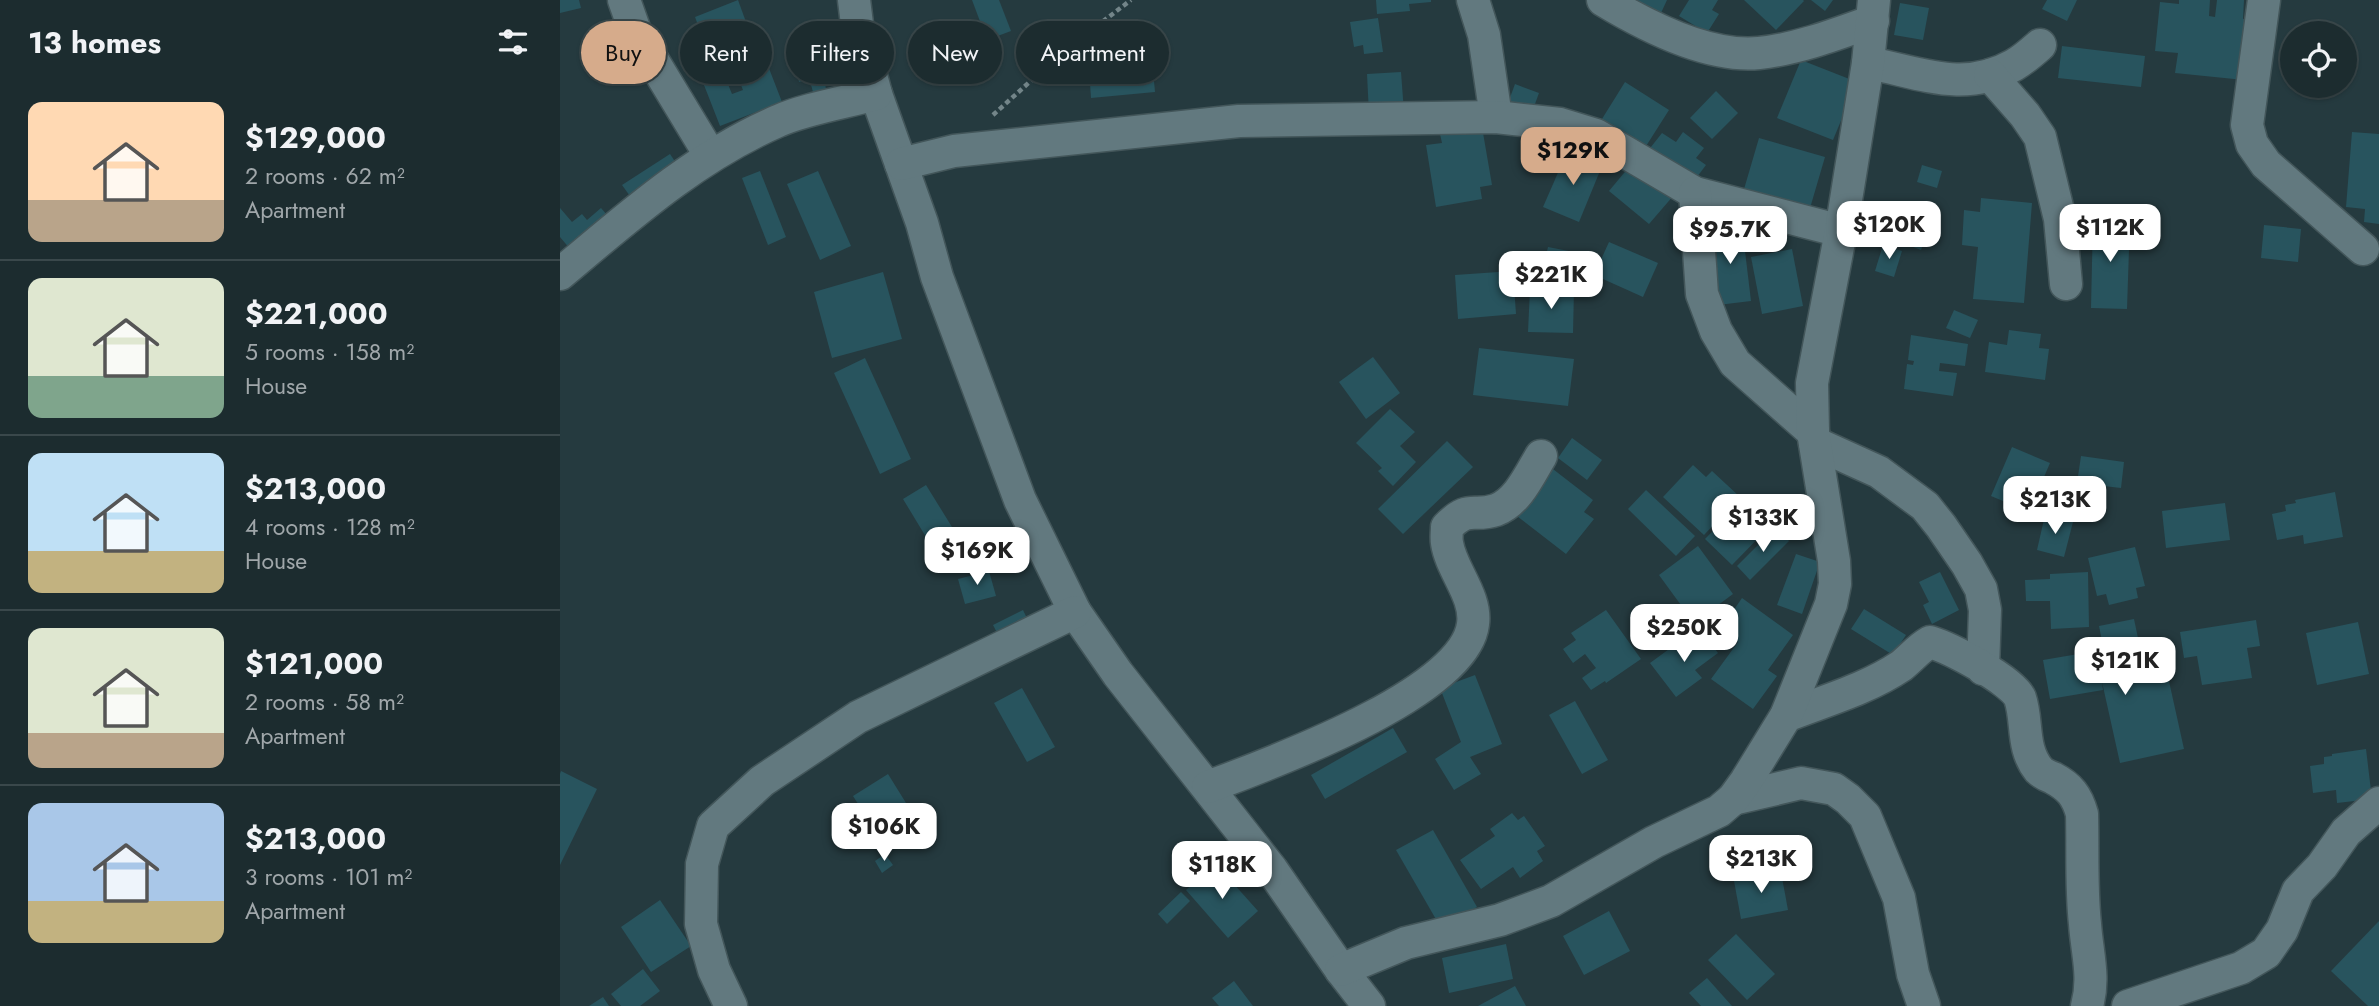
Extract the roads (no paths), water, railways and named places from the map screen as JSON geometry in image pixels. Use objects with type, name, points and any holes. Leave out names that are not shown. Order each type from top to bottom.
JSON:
[{"type":"street","points":[[624,0],[635,31],[710,155]]},
{"type":"street","points":[[853,0],[876,94],[922,223],[937,278],[1020,500],[1075,612],[1118,674],[1272,870],[1341,970],[1370,1006]]},
{"type":"street","points":[[1473,0],[1484,35],[1496,117]]},
{"type":"street","points":[[1603,0],[1630,16],[1692,43],[1732,53],[1758,53],[1822,39],[1874,11]]},
{"type":"street","points":[[2264,0],[2247,125],[2252,144],[2266,164],[2364,249]]},
{"type":"street","points":[[1341,970],[1406,943],[1500,920],[1550,901],[1654,842],[1719,811],[1733,799],[1767,750],[1786,716],[1831,604],[1835,584],[1834,561],[1814,438],[1812,383],[1841,231],[1874,11]]},
{"type":"street","points":[[1868,63],[1952,80],[1990,75],[2014,65],[2040,46]]},
{"type":"street","points":[[1990,75],[2025,115],[2040,138],[2060,219],[2066,284]]},
{"type":"street","points":[[560,274],[635,211],[710,155],[780,120],[876,94]]},
{"type":"street","points":[[901,164],[954,151],[1239,121],[1496,117],[1560,124],[1595,135],[1695,192],[1841,231]]},
{"type":"street","points":[[1695,192],[1702,294],[1716,331],[1735,363],[1814,438],[1879,472],[1924,506],[1941,526],[1968,564],[1981,589],[1985,610],[1983,668]]},
{"type":"street","points":[[1208,788],[1290,755],[1366,719],[1423,688],[1447,668],[1466,646],[1474,623],[1469,599],[1447,543],[1447,527],[1460,514],[1497,510],[1514,497],[1541,456]]},
{"type":"street","points":[[731,1006],[714,971],[701,924],[702,864],[713,826],[762,781],[858,717],[1075,612]]},
{"type":"street","points":[[1786,716],[1861,687],[1901,665],[1930,642],[1946,647],[2014,688],[2021,700],[2031,757],[2040,772],[2064,784],[2077,796],[2082,814],[2085,924],[2091,965],[2091,991],[2087,1006]]},
{"type":"street","points":[[1733,799],[1801,783],[1834,789],[1865,816],[1899,898],[1913,974],[1924,1006]]},
{"type":"street","points":[[2128,1006],[2241,968],[2266,953],[2282,930],[2298,891],[2322,866],[2346,832],[2379,803]]}]
